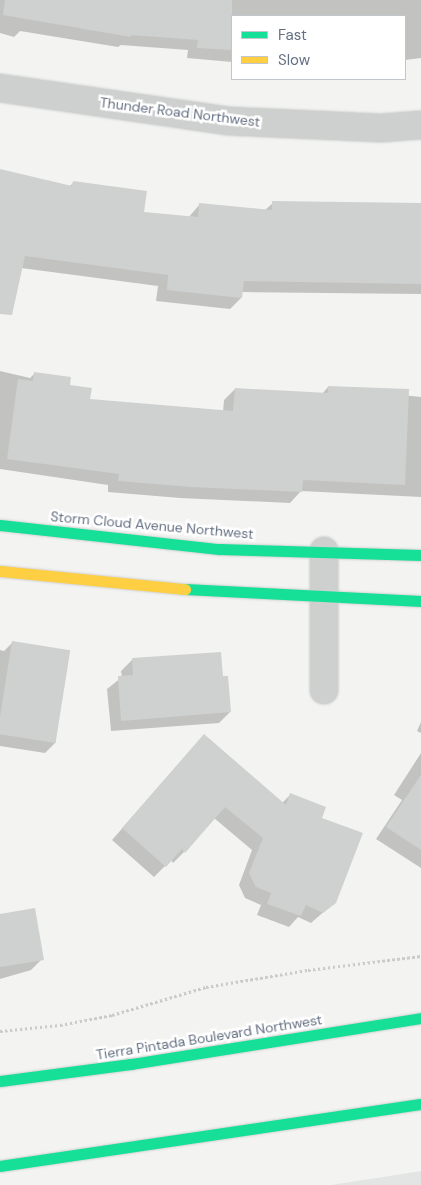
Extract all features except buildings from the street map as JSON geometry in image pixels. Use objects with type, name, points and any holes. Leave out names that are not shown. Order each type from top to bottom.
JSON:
[{"type":"street","name":"Thunder Road Northwest","points":[[0,88],[228,121],[382,128],[421,126]]},
{"type":"street","name":"Storm Cloud Avenue Northwest","points":[[0,525],[219,549],[421,555]]},
{"type":"street","points":[[324,551],[324,690]]},
{"type":"street","points":[[0,571],[211,592],[323,595],[421,601]]},
{"type":"street","name":"Tierra Pintada Boulevard Northwest","points":[[0,1081],[131,1064],[421,1018]]},
{"type":"street","points":[[0,1166],[421,1104]]},
{"type":"path","points":[[0,1031],[60,1025],[112,1015],[206,987],[308,970],[421,956]]},
{"type":"shaded area","points":[[421,1171],[421,1185],[331,1185]]},
{"type":"traffic: fast","points":[[0,525],[219,549],[421,555]]},
{"type":"traffic: fast","points":[[185,589],[421,601]]},
{"type":"traffic: fast","points":[[0,1081],[131,1064],[421,1018]]},
{"type":"traffic: fast","points":[[0,1166],[421,1104]]},
{"type":"traffic: slow","points":[[0,571],[185,589]]}]
